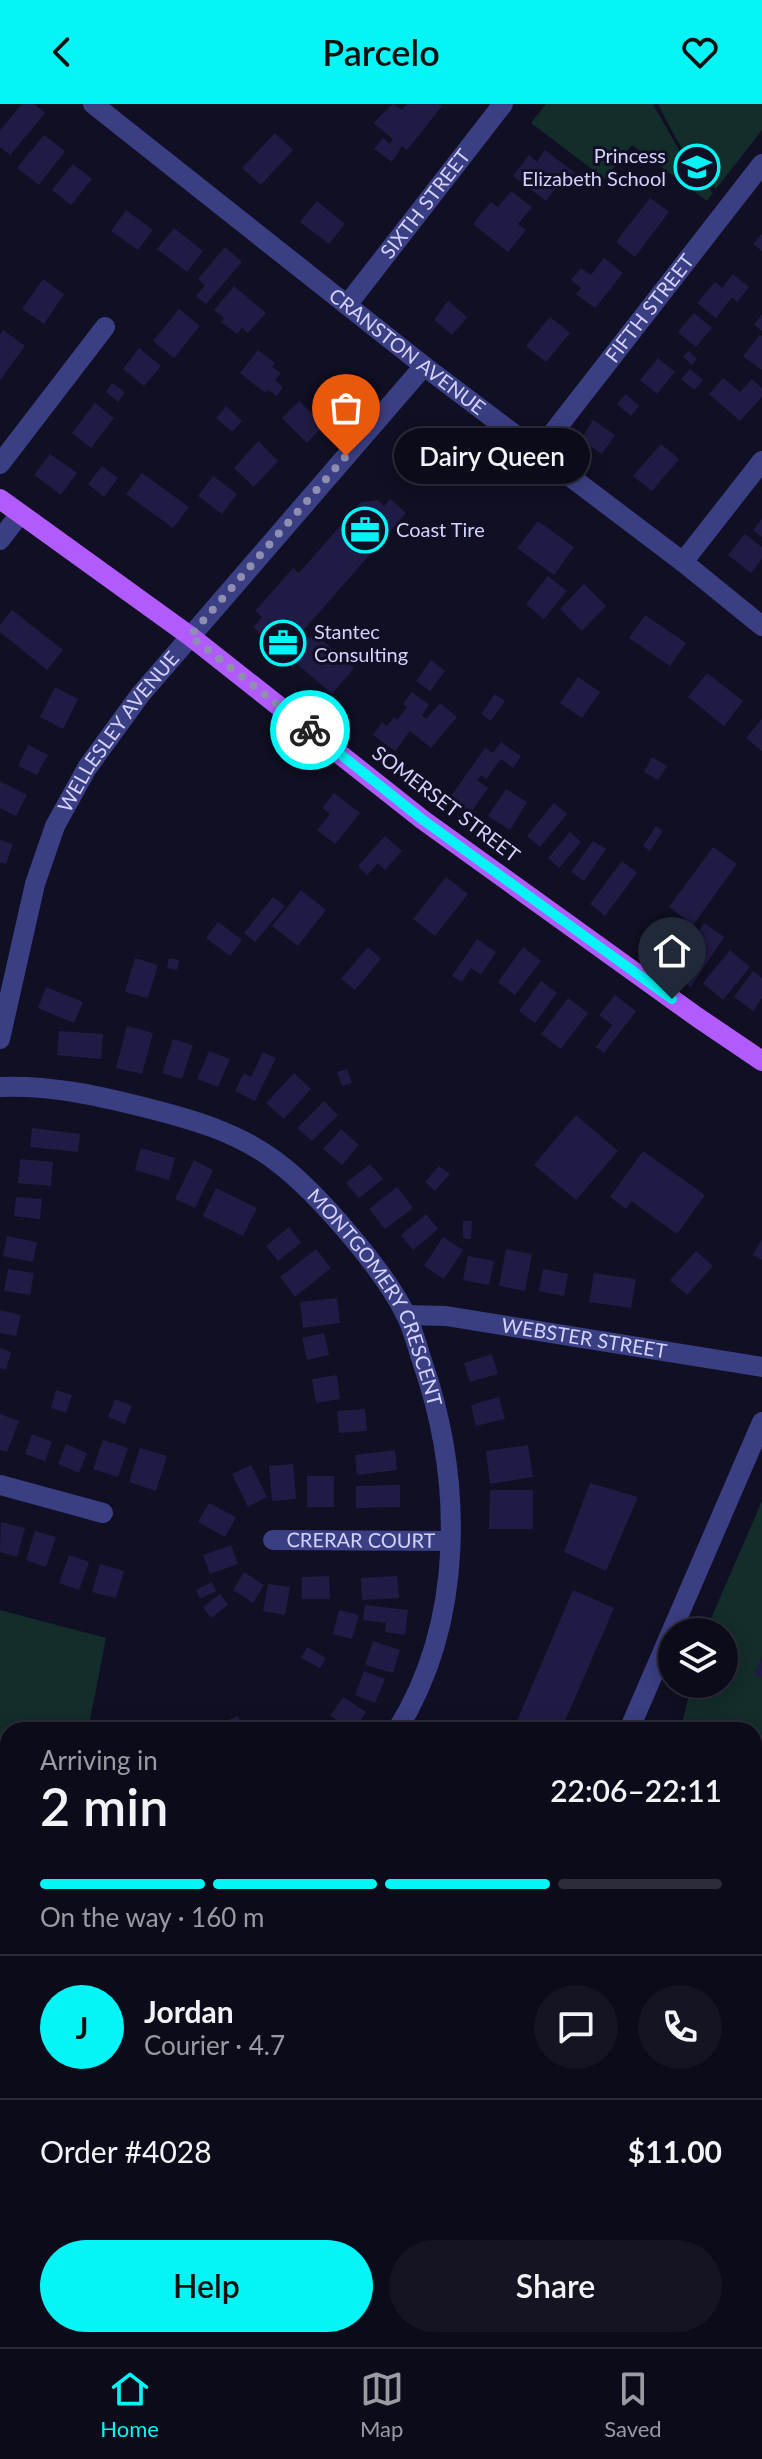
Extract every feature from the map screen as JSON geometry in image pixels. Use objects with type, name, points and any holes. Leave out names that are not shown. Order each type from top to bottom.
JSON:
[{"type":"main road","name":"SOMERSET STREET","points":[[0,499],[190,636],[423,820],[759,1058]]},
{"type":"street","name":"CRANSTON AVENUE","points":[[93,104],[424,366],[683,562],[762,626]]},
{"type":"street","name":"SIXTH STREET","points":[[347,305],[503,104]]},
{"type":"street","name":"FIFTH STREET","points":[[538,452],[762,164]]},
{"type":"street","points":[[0,464],[105,327]]},
{"type":"street","name":"WELLESLEY AVENUE","points":[[0,1039],[24,924],[55,826],[101,745],[190,636],[424,366]]},
{"type":"street","points":[[683,562],[762,461]]},
{"type":"street","points":[[0,540],[20,514]]},
{"type":"street","name":"MONTGOMERY CRESCENT","points":[[0,1087],[53,1087],[83,1092],[188,1119],[245,1141],[278,1162],[327,1209],[379,1272],[406,1315],[439,1416],[449,1496],[448,1587],[442,1625],[425,1679],[401,1722]]},
{"type":"street","name":"WEBSTER STREET","points":[[406,1315],[446,1316],[762,1367]]},
{"type":"street","points":[[632,1722],[762,1422]]},
{"type":"street","points":[[0,1485],[103,1513]]},
{"type":"street","name":"CRERAR COURT","points":[[273,1540],[449,1541]]},
{"type":"green space","points":[[546,104],[653,104],[684,159],[713,193],[707,201],[632,145],[605,179],[531,123]]},
{"type":"green space","points":[[658,104],[762,104],[762,130],[716,189],[683,149]]},
{"type":"green space","points":[[762,1501],[762,1722],[682,1722],[688,1698],[738,1698],[738,1618],[711,1618]]},
{"type":"green space","points":[[0,1610],[106,1638],[90,1722],[0,1722]]},
{"type":"building","points":[[22,104],[34,104],[45,113],[10,155],[0,147],[0,130]]},
{"type":"building","points":[[393,104],[402,110],[407,104],[442,106],[407,150],[402,146],[392,162],[374,149],[383,138],[390,144],[393,139],[373,123]]},
{"type":"building","points":[[275,133],[293,150],[261,185],[242,168]]},
{"type":"building","points":[[44,135],[65,151],[39,185],[17,168]]},
{"type":"building","points":[[545,150],[575,173],[566,184],[561,181],[546,201],[513,176],[529,155],[537,162]]},
{"type":"building","points":[[73,164],[92,179],[71,205],[52,190]]},
{"type":"building","points":[[511,191],[532,207],[518,224],[526,230],[508,252],[473,224],[491,202],[498,207]]},
{"type":"building","points":[[650,198],[669,212],[635,257],[616,242]]},
{"type":"building","points":[[317,201],[345,224],[329,244],[300,222]]},
{"type":"building","points":[[126,210],[153,230],[138,250],[111,231]]},
{"type":"building","points":[[174,228],[203,251],[187,272],[157,249]]},
{"type":"building","points":[[762,234],[762,251],[753,244]]},
{"type":"building","points":[[225,247],[242,262],[206,304],[196,296],[205,285],[198,279]]},
{"type":"building","points":[[604,258],[623,273],[595,308],[576,294],[581,288],[571,280],[581,268],[591,275]]},
{"type":"building","points":[[733,274],[749,287],[737,302],[732,297],[716,318],[697,303],[715,282],[722,288]]},
{"type":"building","points":[[43,279],[64,294],[44,324],[22,309]]},
{"type":"building","points":[[234,286],[266,313],[248,333],[242,328],[237,334],[221,322],[224,318],[214,310]]},
{"type":"building","points":[[448,301],[467,317],[452,335],[434,320]]},
{"type":"building","points":[[179,309],[200,326],[174,358],[153,341]]},
{"type":"building","points":[[694,313],[712,328],[696,347],[678,332]]},
{"type":"building","points":[[762,314],[762,331],[754,325]]},
{"type":"building","points":[[550,317],[570,333],[546,362],[526,346]]},
{"type":"building","points":[[3,330],[25,346],[0,380],[0,335]]},
{"type":"building","points":[[762,336],[762,370],[743,356]]},
{"type":"building","points":[[139,348],[161,366],[144,386],[123,369]]},
{"type":"building","points":[[258,350],[275,363],[272,367],[281,373],[275,380],[283,387],[277,396],[268,390],[265,393],[240,373]]},
{"type":"building","points":[[688,351],[697,359],[692,365],[683,357]]},
{"type":"building","points":[[658,358],[675,372],[657,394],[640,380]]},
{"type":"building","points":[[690,369],[703,380],[694,390],[681,379]]},
{"type":"building","points":[[723,378],[740,392],[752,379],[762,388],[762,397],[740,421],[709,394]]},
{"type":"building","points":[[112,383],[125,392],[118,402],[106,392]]},
{"type":"building","points":[[626,394],[639,406],[631,416],[617,404]]},
{"type":"building","points":[[299,401],[324,425],[307,443],[282,418]]},
{"type":"building","points":[[95,403],[114,418],[91,448],[72,433]]},
{"type":"building","points":[[226,406],[242,421],[232,432],[216,418]]},
{"type":"building","points":[[593,420],[615,435],[602,454],[581,440]]},
{"type":"building","points":[[258,441],[278,461],[254,487],[234,468]]},
{"type":"building","points":[[661,444],[679,459],[652,491],[633,476]]},
{"type":"building","points":[[50,454],[77,473],[61,495],[34,475]]},
{"type":"building","points":[[102,466],[118,478],[104,497],[88,484]]},
{"type":"building","points":[[142,473],[189,507],[173,528],[126,494]]},
{"type":"building","points":[[213,476],[237,494],[222,514],[198,496]]},
{"type":"building","points":[[390,499],[406,513],[302,632],[309,638],[314,633],[354,668],[332,694],[292,660],[287,666],[260,642],[264,637],[253,627],[262,617],[255,611],[293,568],[299,573],[361,502],[378,500],[384,506]]},
{"type":"building","points":[[762,519],[762,537],[753,530]]},
{"type":"building","points":[[538,521],[574,547],[554,575],[517,548]]},
{"type":"building","points":[[745,534],[762,547],[762,559],[751,573],[728,555]]},
{"type":"building","points":[[548,576],[567,591],[544,619],[526,604]]},
{"type":"building","points":[[584,584],[606,606],[582,631],[560,609]]},
{"type":"building","points":[[12,610],[63,650],[47,670],[0,632],[0,625]]},
{"type":"building","points":[[645,615],[686,643],[670,666],[629,638]]},
{"type":"building","points":[[431,660],[445,671],[430,691],[416,681]]},
{"type":"building","points":[[707,673],[743,701],[724,726],[688,697]]},
{"type":"building","points":[[578,677],[600,692],[582,718],[560,703]]},
{"type":"building","points":[[55,687],[78,699],[63,729],[40,717]]},
{"type":"building","points":[[412,692],[429,705],[422,715],[426,719],[440,703],[457,717],[431,748],[410,731],[395,751],[373,735],[382,722],[387,726],[394,717],[397,720],[407,707],[403,704]]},
{"type":"building","points":[[495,694],[505,701],[491,721],[481,714]]},
{"type":"building","points":[[762,719],[762,751],[746,738]]},
{"type":"building","points":[[501,742],[521,756],[513,768],[501,759],[486,779],[481,775],[477,780],[488,788],[470,814],[449,799],[485,748],[493,753]]},
{"type":"building","points":[[28,745],[48,755],[37,775],[18,766]]},
{"type":"building","points":[[652,757],[667,766],[658,780],[644,772]]},
{"type":"building","points":[[0,781],[27,795],[16,816],[0,808]]},
{"type":"building","points":[[506,789],[527,802],[510,830],[488,816]]},
{"type":"building","points":[[334,793],[360,813],[335,844],[317,830],[330,814],[322,808]]},
{"type":"building","points":[[554,803],[567,814],[540,847],[527,836]]},
{"type":"building","points":[[656,826],[663,831],[650,851],[643,846]]},
{"type":"building","points":[[570,832],[581,842],[559,868],[548,858]]},
{"type":"building","points":[[385,836],[402,851],[385,870],[378,863],[367,875],[358,866]]},
{"type":"building","points":[[0,840],[13,844],[6,864],[0,862]]},
{"type":"building","points":[[593,841],[606,849],[584,881],[571,872]]},
{"type":"building","points":[[713,847],[737,864],[693,925],[669,907]]},
{"type":"building","points":[[622,861],[637,873],[605,916],[590,904]]},
{"type":"building","points":[[446,877],[468,894],[435,936],[413,919]]},
{"type":"building","points":[[301,890],[326,910],[298,946],[272,926]]},
{"type":"building","points":[[273,897],[285,906],[255,942],[244,933]]},
{"type":"building","points":[[218,922],[242,940],[230,956],[206,938]]},
{"type":"building","points":[[704,923],[724,937],[691,987],[671,974]]},
{"type":"building","points":[[477,939],[496,952],[481,975],[471,968],[462,982],[452,976]]},
{"type":"building","points":[[368,947],[381,959],[355,990],[341,979]]},
{"type":"building","points":[[523,947],[541,961],[515,995],[498,982]]},
{"type":"building","points":[[730,950],[750,967],[723,1000],[703,983]]},
{"type":"building","points":[[135,958],[158,965],[148,998],[125,992]]},
{"type":"building","points":[[169,958],[179,960],[177,970],[167,968]]},
{"type":"building","points":[[753,971],[762,978],[762,998],[753,1011],[734,997]]},
{"type":"building","points":[[541,981],[557,993],[535,1023],[519,1011]]},
{"type":"building","points":[[46,987],[83,1002],[74,1023],[38,1008]]},
{"type":"building","points":[[615,995],[636,1011],[604,1053],[596,1047],[612,1025],[599,1015]]},
{"type":"building","points":[[568,998],[588,1013],[561,1049],[541,1034]]},
{"type":"building","points":[[127,1026],[153,1033],[142,1074],[116,1068]]},
{"type":"building","points":[[59,1031],[103,1034],[101,1059],[57,1055]]},
{"type":"building","points":[[173,1039],[193,1045],[182,1079],[162,1073]]},
{"type":"building","points":[[209,1051],[230,1059],[218,1087],[197,1079]]},
{"type":"building","points":[[263,1052],[276,1058],[255,1101],[235,1091],[244,1073],[251,1077]]},
{"type":"building","points":[[347,1069],[352,1083],[342,1086],[337,1072]]},
{"type":"building","points":[[294,1073],[311,1089],[284,1119],[266,1103]]},
{"type":"building","points":[[324,1101],[338,1115],[312,1141],[297,1128]]},
{"type":"building","points":[[576,1115],[618,1151],[576,1200],[534,1165]]},
{"type":"building","points":[[32,1128],[80,1134],[78,1152],[30,1147]]},
{"type":"building","points":[[341,1129],[359,1145],[342,1165],[323,1149]]},
{"type":"building","points":[[141,1148],[175,1158],[169,1180],[135,1170]]},
{"type":"building","points":[[643,1151],[705,1195],[677,1234],[631,1201],[626,1209],[610,1197]]},
{"type":"building","points":[[20,1159],[53,1162],[51,1186],[18,1183]]},
{"type":"building","points":[[194,1160],[213,1170],[195,1208],[175,1199]]},
{"type":"building","points":[[370,1164],[383,1179],[359,1198],[346,1183]]},
{"type":"building","points":[[439,1166],[450,1174],[435,1191],[425,1182]]},
{"type":"building","points":[[397,1187],[413,1208],[385,1229],[369,1209]]},
{"type":"building","points":[[216,1188],[257,1208],[243,1236],[203,1216]]},
{"type":"building","points":[[16,1197],[42,1199],[40,1219],[14,1216]]},
{"type":"building","points":[[426,1214],[438,1229],[413,1250],[401,1235]]},
{"type":"building","points":[[463,1221],[472,1221],[471,1239],[463,1238]]},
{"type":"building","points":[[289,1227],[301,1243],[278,1261],[266,1246]]},
{"type":"building","points":[[7,1236],[37,1242],[33,1262],[3,1256]]},
{"type":"building","points":[[443,1237],[463,1250],[444,1279],[424,1266]]},
{"type":"building","points":[[762,1239],[762,1260],[753,1255]]},
{"type":"building","points":[[316,1249],[331,1268],[295,1297],[280,1277]]},
{"type":"building","points":[[506,1249],[532,1254],[525,1291],[499,1286]]},
{"type":"building","points":[[696,1251],[713,1266],[687,1295],[670,1280]]},
{"type":"building","points":[[468,1256],[494,1261],[489,1285],[463,1280]]},
{"type":"building","points":[[8,1269],[34,1273],[30,1295],[4,1291]]},
{"type":"building","points":[[543,1269],[568,1274],[564,1296],[539,1291]]},
{"type":"building","points":[[594,1273],[636,1279],[631,1308],[589,1302]]},
{"type":"building","points":[[337,1298],[340,1323],[303,1328],[300,1302]]},
{"type":"building","points":[[0,1310],[21,1315],[16,1336],[0,1333]]},
{"type":"building","points":[[324,1333],[329,1355],[307,1360],[302,1338]]},
{"type":"building","points":[[0,1348],[11,1352],[6,1370],[0,1368]]},
{"type":"building","points":[[492,1354],[498,1374],[470,1382],[464,1363]]},
{"type":"building","points":[[337,1375],[340,1399],[316,1403],[312,1379]]},
{"type":"building","points":[[56,1390],[72,1395],[66,1413],[51,1408]]},
{"type":"building","points":[[499,1397],[505,1419],[476,1426],[471,1405]]},
{"type":"building","points":[[115,1399],[132,1406],[125,1424],[108,1417]]},
{"type":"building","points":[[365,1409],[367,1431],[339,1433],[337,1411]]},
{"type":"building","points":[[0,1414],[19,1421],[7,1452],[0,1450]]},
{"type":"building","points":[[32,1434],[52,1442],[45,1461],[25,1454]]},
{"type":"building","points":[[103,1440],[128,1448],[118,1477],[93,1469]]},
{"type":"building","points":[[66,1444],[87,1453],[79,1473],[58,1464]]},
{"type":"building","points":[[528,1445],[533,1477],[490,1484],[486,1451]]},
{"type":"building","points":[[140,1448],[167,1456],[156,1491],[129,1482]]},
{"type":"building","points":[[395,1450],[397,1470],[357,1475],[355,1455]]},
{"type":"building","points":[[293,1464],[296,1499],[272,1501],[269,1466]]},
{"type":"building","points":[[251,1465],[267,1497],[248,1507],[232,1474]]},
{"type":"building","points":[[307,1476],[334,1476],[334,1507],[307,1507]]},
{"type":"building","points":[[590,1483],[638,1497],[606,1571],[564,1552]]},
{"type":"building","points":[[400,1485],[400,1507],[356,1508],[356,1486]]},
{"type":"building","points":[[490,1490],[533,1490],[533,1529],[489,1529]]},
{"type":"building","points":[[209,1503],[236,1517],[225,1537],[198,1522]]},
{"type":"building","points":[[1,1522],[25,1528],[17,1557],[0,1552]]},
{"type":"building","points":[[35,1531],[56,1537],[46,1567],[26,1560]]},
{"type":"building","points":[[231,1545],[238,1564],[210,1574],[203,1555]]},
{"type":"building","points":[[69,1555],[89,1562],[79,1590],[59,1583]]},
{"type":"building","points":[[100,1564],[124,1571],[116,1598],[92,1592]]},
{"type":"building","points":[[244,1572],[264,1585],[253,1603],[233,1590]]},
{"type":"building","points":[[329,1576],[330,1599],[302,1599],[302,1577]]},
{"type":"building","points":[[397,1576],[399,1598],[362,1600],[361,1578]]},
{"type":"building","points":[[212,1582],[216,1591],[200,1599],[196,1590]]},
{"type":"building","points":[[268,1584],[290,1587],[285,1615],[263,1611]]},
{"type":"building","points":[[573,1590],[614,1608],[564,1722],[516,1722]]},
{"type":"building","points":[[220,1594],[228,1605],[211,1618],[203,1607]]},
{"type":"building","points":[[365,1605],[408,1610],[405,1635],[385,1632],[386,1623],[363,1620]]},
{"type":"building","points":[[339,1610],[359,1615],[352,1639],[333,1634]]},
{"type":"building","points":[[373,1641],[400,1650],[393,1673],[365,1665]]},
{"type":"building","points":[[307,1647],[326,1658],[320,1668],[301,1658]]},
{"type":"building","points":[[762,1656],[762,1678],[754,1674]]},
{"type":"building","points":[[364,1671],[385,1679],[375,1703],[355,1695]]},
{"type":"building","points":[[343,1697],[366,1712],[359,1722],[340,1722],[330,1716]]},
{"type":"building","points":[[238,1716],[241,1722],[226,1722]]},
{"type":"way so far","points":[[310,730],[190,636],[346,456]]},
{"type":"place","name":"Princess Elizabeth School","points":[[697,167]]},
{"type":"place","name":"Dairy Queen","points":[[346,456]]},
{"type":"place","name":"Coast Tire","points":[[365,530]]},
{"type":"place","name":"Stantec Consulting","points":[[283,643]]},
{"type":"route","points":[[310,730],[423,820],[672,999]]}]
